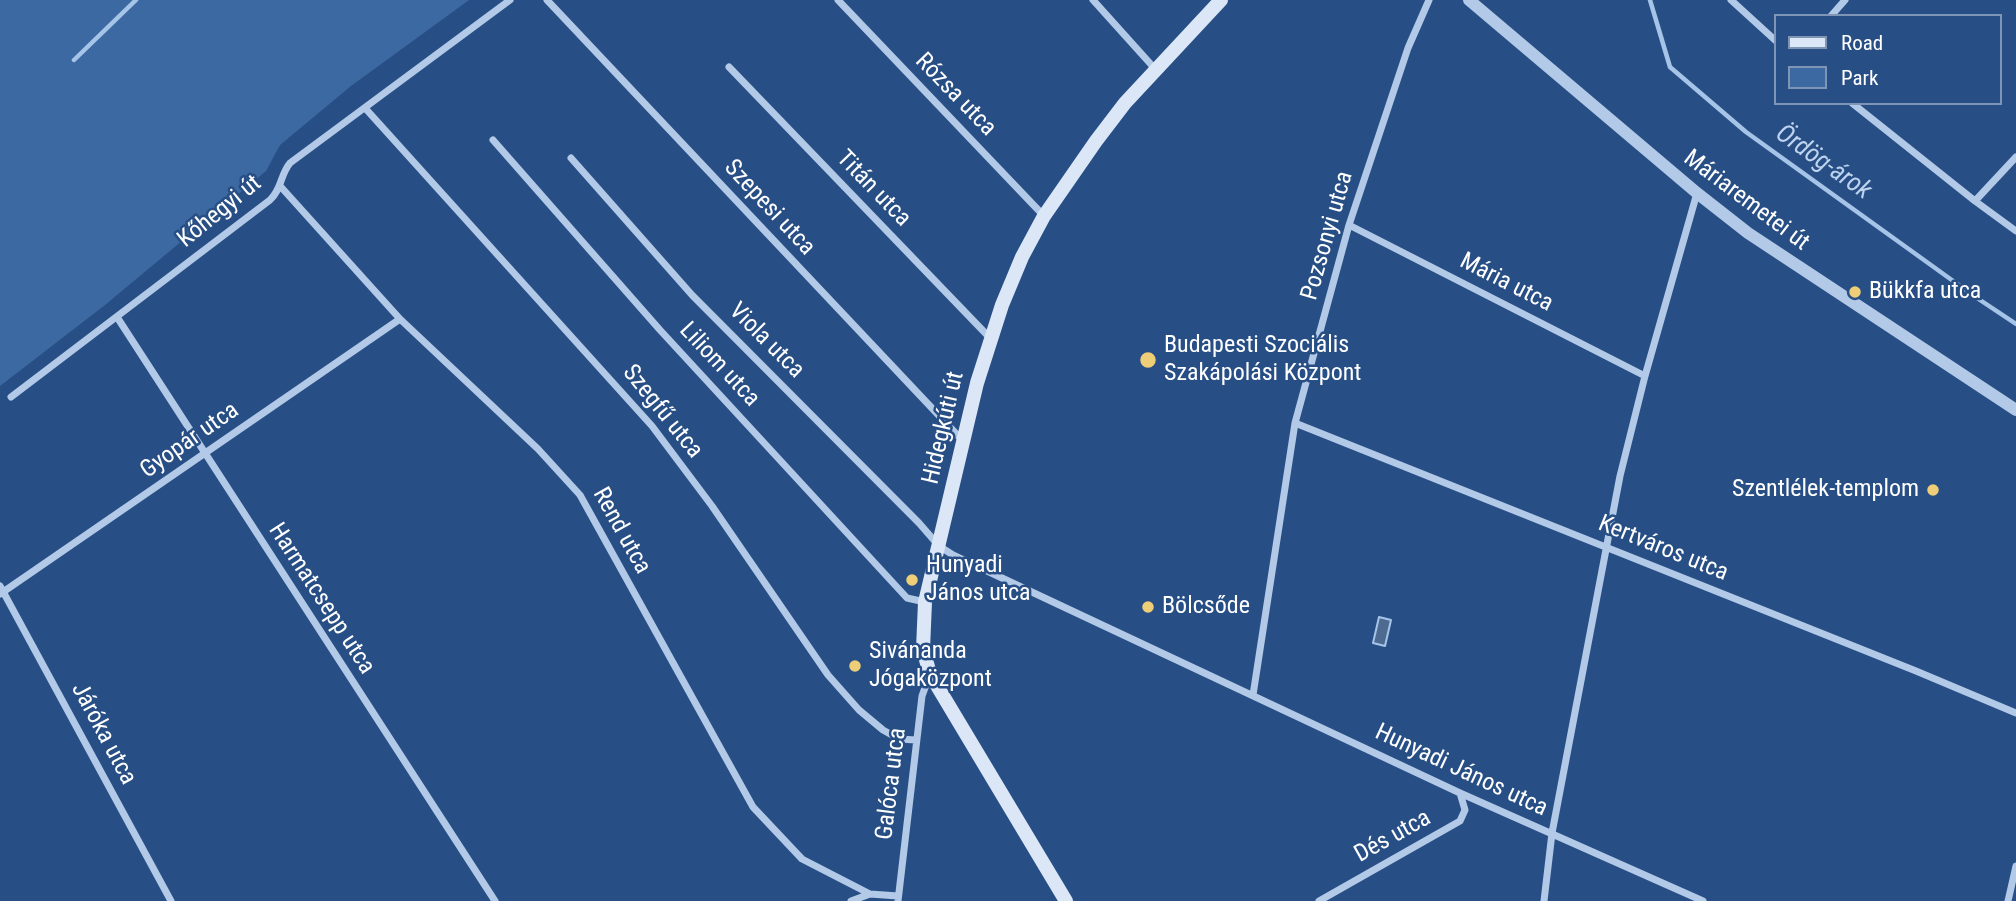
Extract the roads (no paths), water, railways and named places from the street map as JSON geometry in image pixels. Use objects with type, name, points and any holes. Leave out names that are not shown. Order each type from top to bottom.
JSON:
[{"type":"main road","name":"Hidegkúti út","points":[[1066,901],[930,674],[923,649],[925,602],[976,383],[990,338],[1022,257],[1044,216],[1125,103],[1221,0]]},
{"type":"street","name":"Kőhegyi út","points":[[11,397],[270,200],[281,187],[283,173],[290,163],[510,0]]},
{"type":"street","name":"Szepesi utca","points":[[547,0],[964,442]]},
{"type":"street","name":"Rózsa utca","points":[[838,0],[1044,216]]},
{"type":"street","points":[[1093,0],[1156,70]]},
{"type":"street","name":"Pozsonyi utca","points":[[1253,695],[1295,423],[1349,225],[1408,48],[1429,0]]},
{"type":"street","name":"Máriaremetei út","points":[[1469,0],[1697,194],[1801,269],[2015,408]]},
{"type":"street","points":[[1731,0],[1774,39]]},
{"type":"street","points":[[1833,14],[1844,0]]},
{"type":"street","name":"Titán utca","points":[[729,68],[990,338]]},
{"type":"street","points":[[1855,105],[1975,201],[2016,230]]},
{"type":"street","name":"Szegfű utca","points":[[365,108],[653,426],[712,506],[828,676],[859,710],[883,730],[899,739],[916,740]]},
{"type":"street","name":"Liliom utca","points":[[494,140],[660,330],[907,598],[925,602]]},
{"type":"street","points":[[1975,201],[2016,157]]},
{"type":"street","name":"Viola utca","points":[[571,158],[692,295],[939,546]]},
{"type":"street","name":"Rend utca","points":[[281,187],[400,319],[538,449],[580,495],[753,807],[802,859],[870,894],[898,899]]},
{"type":"street","points":[[1544,901],[1552,833],[1606,546],[1645,376],[1697,194]]},
{"type":"street","name":"Mária utca","points":[[1349,225],[1645,376]]},
{"type":"street","name":"Harmatcsepp utca","points":[[117,317],[495,901]]},
{"type":"street","name":"Gyopár utca","points":[[1,590],[205,455],[400,319]]},
{"type":"street","name":"Kertváros utca","points":[[1295,423],[2016,713]]},
{"type":"street","name":"Hunyadi János utca","points":[[939,546],[958,558],[1461,793],[1703,901]]},
{"type":"street","name":"Járóka utca","points":[[1,590],[170,901]]},
{"type":"street","name":"Galóca utca","points":[[898,899],[922,696],[930,674]]},
{"type":"street","name":"Dés utca","points":[[1319,901],[1460,821],[1465,810],[1461,793]]},
{"type":"street","points":[[2008,901],[2016,866]]},
{"type":"street","points":[[851,901],[870,894]]},
{"type":"waterway","points":[[74,60],[136,0]]},
{"type":"waterway","name":"Ördög-árok","points":[[1650,0],[1670,67],[1746,132],[2016,324]]},
{"type":"place","name":"Bükkfa utca","points":[[1855,292]]},
{"type":"place","name":"Budapesti Szociális Szakápolási Központ","points":[[1148,360]]},
{"type":"place","name":"Szentlélek-templom","points":[[1933,490]]},
{"type":"place","name":"Hunyadi János utca","points":[[912,580]]},
{"type":"place","name":"Bölcsőde","points":[[1148,607]]},
{"type":"place","name":"Sivánanda Jógaközpont","points":[[855,666]]}]
